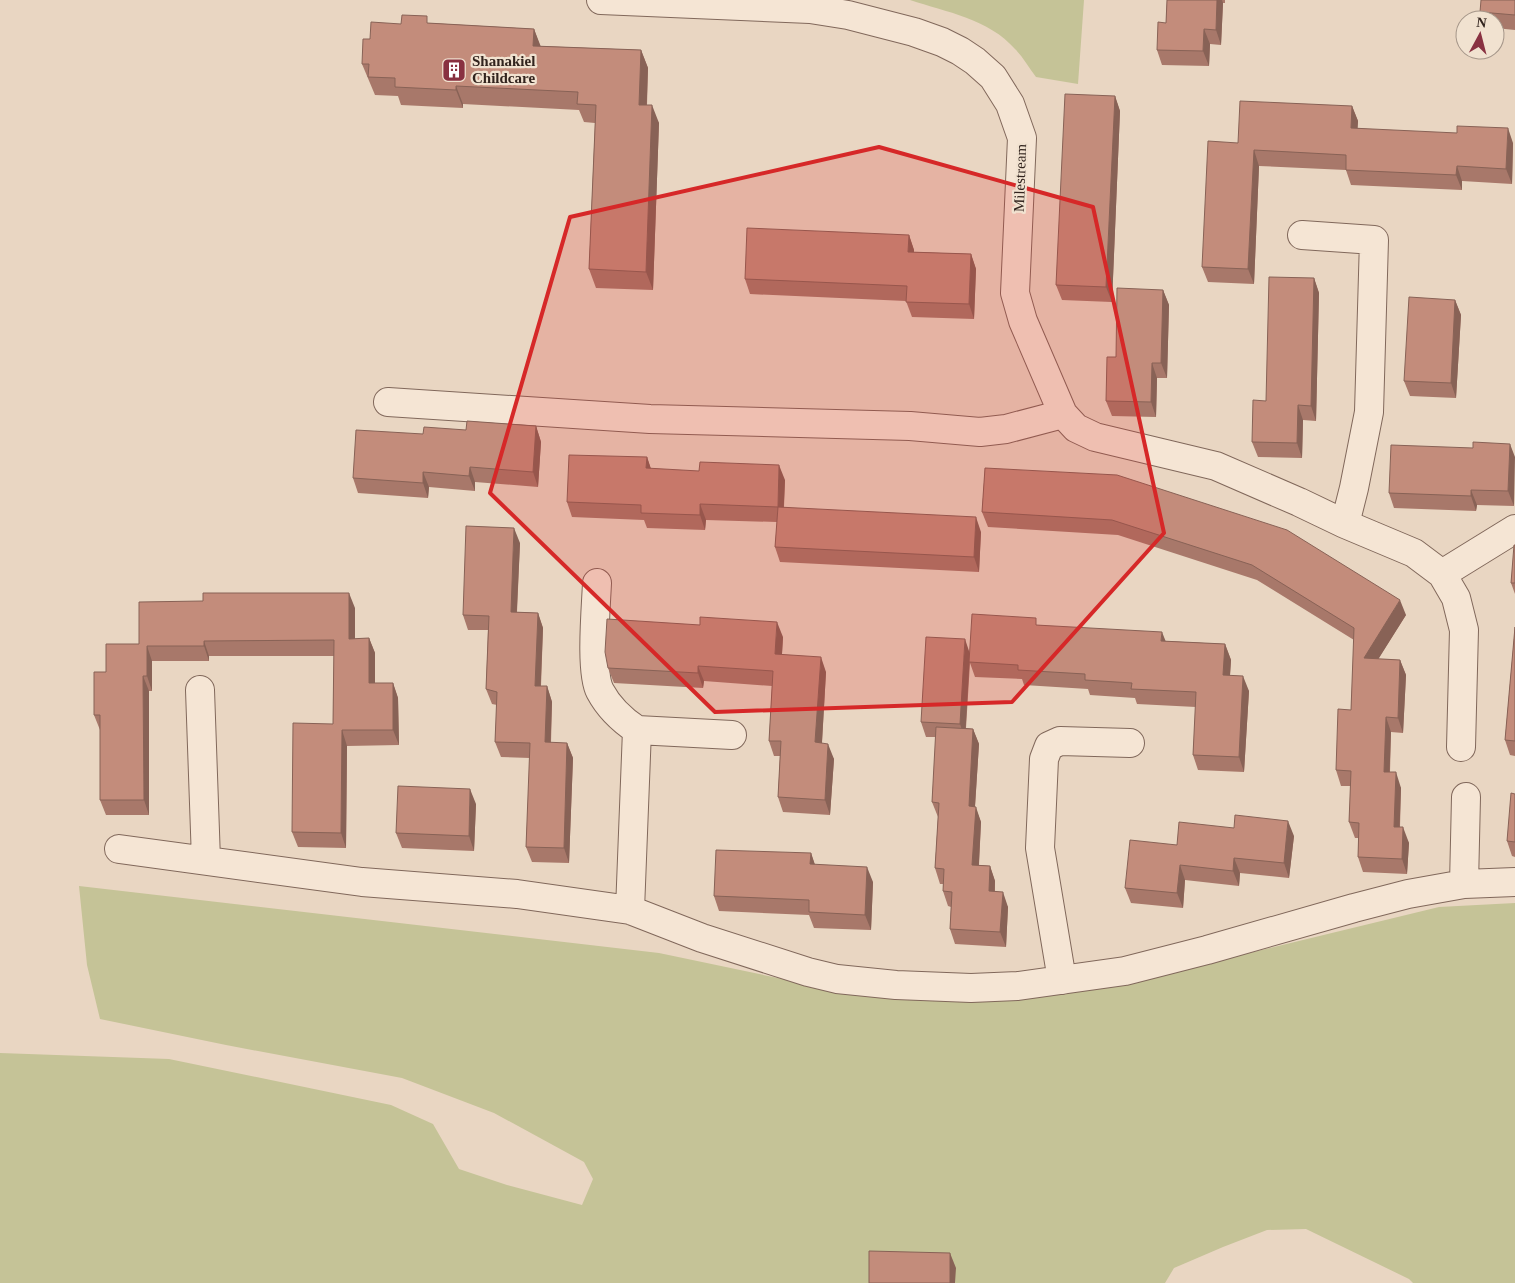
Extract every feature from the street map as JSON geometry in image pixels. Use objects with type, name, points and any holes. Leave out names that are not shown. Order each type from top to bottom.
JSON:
[{"type":"street","name":"Milestream","points":[[601,0],[811,5],[886,24],[942,42],[960,51],[993,77],[1010,104],[1022,138],[1015,293],[1023,321],[1063,414]]},
{"type":"street","points":[[1302,235],[1374,240],[1369,412],[1345,524]]},
{"type":"street","points":[[388,402],[650,419],[910,426],[980,432],[1006,430],[1063,414],[1076,428],[1095,437],[1216,466],[1414,553],[1442,574],[1456,598],[1464,630],[1461,747]]},
{"type":"street","points":[[1442,574],[1515,529]]},
{"type":"street","points":[[597,583],[595,652],[599,690],[614,711],[637,730],[732,735]]},
{"type":"street","points":[[200,690],[206,860]]},
{"type":"street","points":[[630,910],[637,730]]},
{"type":"street","points":[[1062,980],[1040,848],[1044,759],[1049,746],[1060,741],[1130,743]]},
{"type":"street","points":[[1464,884],[1466,797]]},
{"type":"street","points":[[120,849],[362,882],[516,894],[630,910],[702,938],[808,972],[837,979],[896,985],[971,988],[1018,986],[1124,971],[1408,894],[1464,884],[1515,882]]},
{"type":"highlighted area","points":[[879,147],[1093,207],[1164,533],[1012,702],[715,712],[490,493],[570,217]]},
{"type":"shaded area","points":[[910,0],[1084,0],[1078,84],[1036,77],[1018,52],[993,30],[980,23]]},
{"type":"shaded area","points":[[79,886],[659,953],[797,982],[964,1000],[1050,996],[1129,982],[1439,907],[1515,903],[1515,1283],[1413,1283],[1409,1279],[1306,1229],[1267,1230],[1174,1268],[1165,1283],[0,1283],[0,1053],[169,1059],[391,1105],[433,1124],[459,1169],[507,1185],[582,1205],[593,1179],[584,1162],[494,1113],[402,1078],[100,1019],[87,965]]},
{"type":"building","points":[[1167,0],[1217,0],[1216,30],[1204,29],[1203,51],[1157,50],[1158,22],[1166,23]]},
{"type":"building","points":[[1481,0],[1515,0],[1515,15],[1505,14],[1505,10],[1480,10]]},
{"type":"building","points":[[402,15],[427,16],[427,23],[534,29],[533,46],[641,50],[639,105],[652,105],[646,272],[589,269],[596,105],[577,104],[578,92],[456,86],[456,90],[395,87],[395,78],[368,77],[369,64],[362,64],[363,39],[370,39],[371,22],[401,24]]},
{"type":"building","points":[[1065,94],[1115,96],[1106,287],[1056,285]]},
{"type":"building","points":[[1240,101],[1352,106],[1351,128],[1457,133],[1457,126],[1508,128],[1506,169],[1457,166],[1456,175],[1346,170],[1346,155],[1254,150],[1248,269],[1202,267],[1208,141],[1238,143]]},
{"type":"building","points":[[747,228],[909,235],[908,252],[971,254],[969,304],[906,302],[907,286],[745,279]]},
{"type":"building","points":[[1269,277],[1314,278],[1311,406],[1298,405],[1297,443],[1252,442],[1253,400],[1266,401]]},
{"type":"building","points":[[1117,288],[1163,290],[1161,363],[1152,363],[1151,402],[1106,401],[1107,357],[1116,357]]},
{"type":"building","points":[[1409,297],[1455,300],[1451,383],[1404,381]]},
{"type":"building","points":[[467,421],[536,426],[533,472],[470,467],[469,476],[423,472],[423,483],[353,478],[356,430],[423,434],[424,427],[466,430]]},
{"type":"building","points":[[1473,442],[1510,444],[1508,491],[1471,490],[1471,496],[1389,493],[1391,445],[1473,448]]},
{"type":"building","points":[[569,455],[647,457],[646,468],[699,471],[700,462],[779,465],[778,507],[700,504],[700,515],[641,513],[641,505],[567,502]]},
{"type":"building","points":[[985,468],[1117,475],[1287,530],[1400,600],[1364,658],[1400,660],[1398,718],[1386,717],[1384,772],[1396,772],[1394,827],[1403,827],[1402,859],[1358,857],[1359,823],[1349,822],[1351,771],[1336,770],[1338,709],[1351,710],[1354,628],[1252,565],[1112,520],[982,512]]},
{"type":"building","points":[[778,507],[976,517],[974,557],[775,547]]},
{"type":"building","points":[[466,526],[514,528],[511,612],[538,613],[535,686],[547,686],[545,742],[567,743],[564,848],[526,847],[530,743],[495,742],[497,692],[486,689],[489,616],[463,615]]},
{"type":"building","points":[[1514,545],[1515,583],[1511,583]]},
{"type":"building","points":[[203,593],[349,593],[349,639],[369,638],[369,683],[393,683],[393,730],[342,730],[341,833],[292,832],[293,723],[333,724],[334,640],[204,641],[204,646],[147,646],[147,676],[143,676],[144,800],[100,800],[100,715],[94,715],[94,672],[106,672],[106,644],[139,644],[139,602],[203,601]]},
{"type":"building","points":[[972,614],[1036,618],[1036,625],[1162,632],[1161,641],[1225,644],[1223,675],[1243,676],[1239,757],[1193,755],[1196,692],[1131,689],[1132,683],[1085,680],[1085,674],[1018,670],[1018,665],[969,662]]},
{"type":"building","points":[[700,617],[777,622],[775,654],[821,657],[815,742],[828,744],[825,800],[778,797],[781,741],[769,741],[773,671],[698,666],[698,673],[608,668],[605,652],[607,619],[700,625]]},
{"type":"building","points":[[1515,627],[1515,741],[1505,740]]},
{"type":"building","points":[[926,637],[965,639],[960,724],[921,722]]},
{"type":"building","points":[[936,727],[973,729],[969,806],[976,807],[972,865],[990,866],[989,891],[1003,892],[1000,932],[950,929],[952,892],[943,891],[944,869],[935,868],[939,803],[932,802]]},
{"type":"building","points":[[398,786],[470,789],[469,836],[396,833]]},
{"type":"building","points":[[1511,793],[1515,794],[1515,842],[1507,841]]},
{"type":"building","points":[[1235,815],[1288,821],[1284,863],[1234,858],[1233,871],[1180,865],[1177,893],[1125,888],[1130,840],[1177,845],[1179,822],[1234,828]]},
{"type":"building","points":[[716,850],[811,853],[810,864],[867,867],[865,915],[809,912],[809,900],[714,896]]},
{"type":"building","points":[[869,1251],[950,1253],[950,1283],[869,1283]]},
{"type":"place","name":"Shanakiel Childcare","points":[[454,70]]}]
